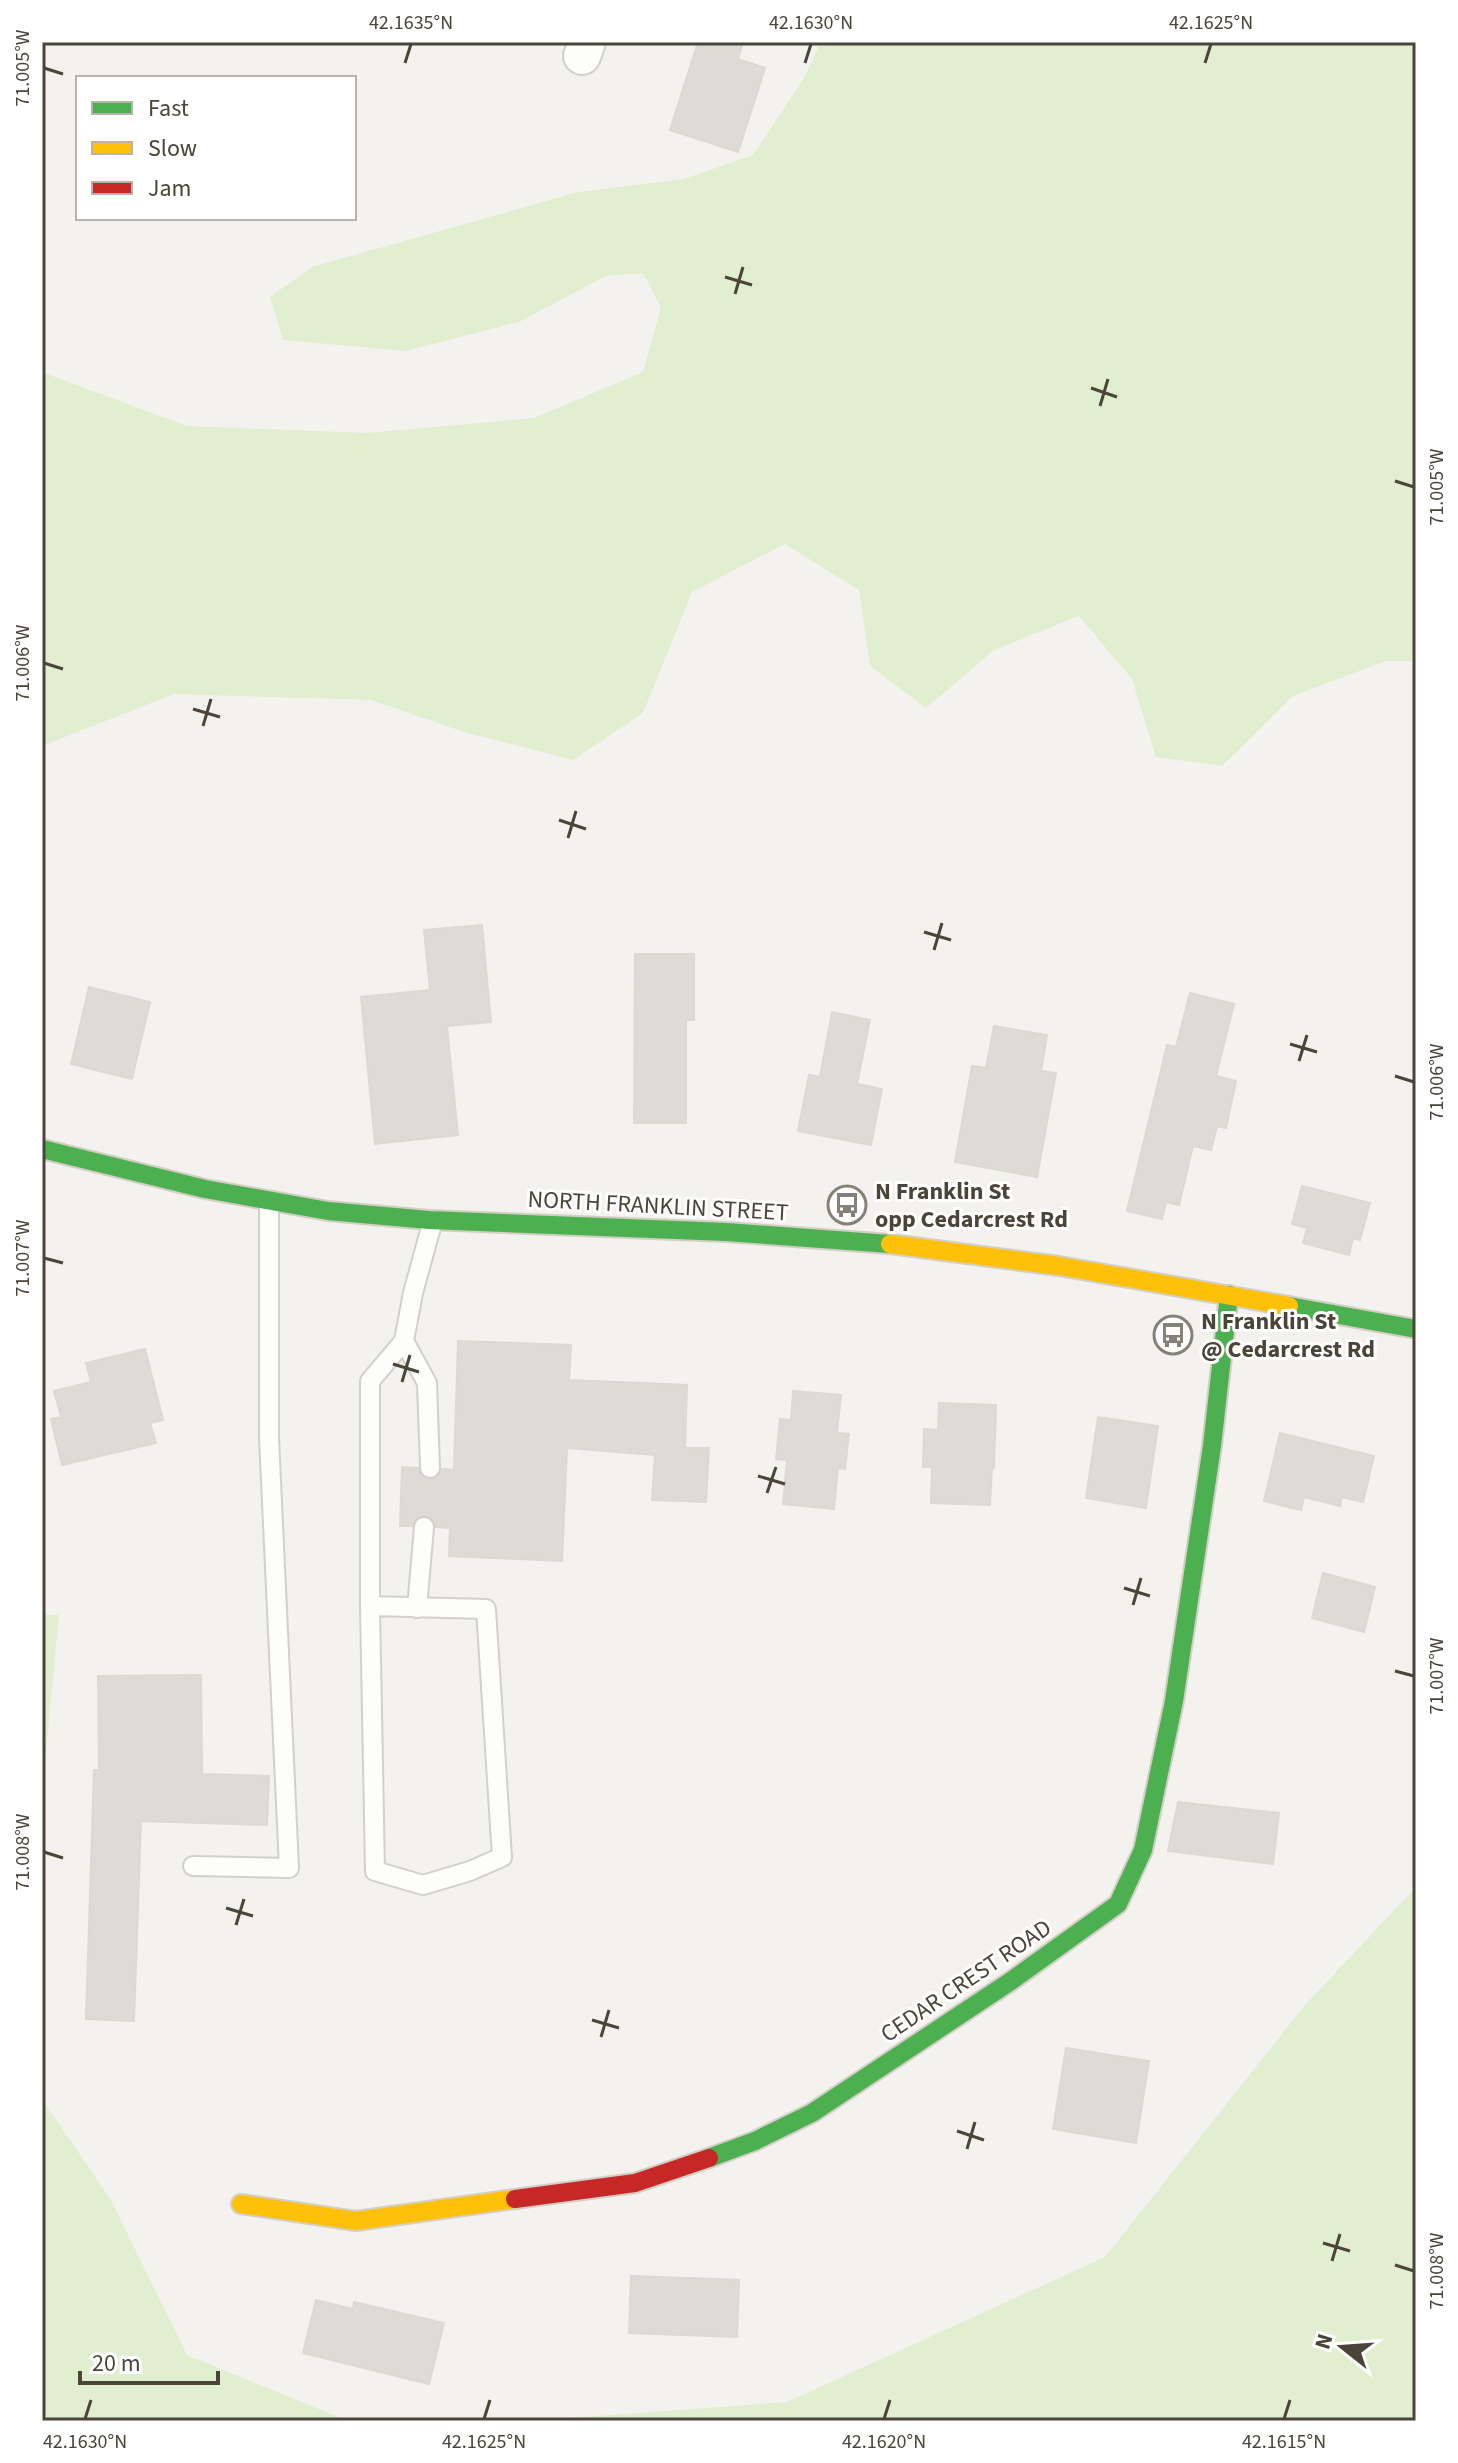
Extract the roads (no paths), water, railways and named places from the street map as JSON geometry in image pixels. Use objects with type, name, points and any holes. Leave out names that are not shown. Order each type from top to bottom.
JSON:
[{"type":"street","name":"NORTH FRANKLIN STREET","points":[[42,1149],[269,1202],[433,1220],[758,1233],[1010,1258],[1416,1329]]},
{"type":"street","name":"CEDAR CREST ROAD","points":[[241,2204],[356,2221],[635,2183],[701,2161],[755,2141],[812,2113],[1023,1973],[1118,1904],[1143,1850],[1174,1701],[1212,1446],[1229,1295]]},
{"type":"lane","points":[[193,1866],[289,1868],[269,1438],[269,1202]]},
{"type":"lane","points":[[370,1606],[486,1609],[502,1857],[470,1871],[423,1885],[375,1871],[370,1606],[370,1381],[404,1341],[413,1293],[433,1220]]},
{"type":"lane","points":[[404,1341],[427,1383],[430,1468]]},
{"type":"lane","points":[[417,1608],[424,1527]]},
{"type":"place","name":"N Franklin St opp Cedarcrest Rd","points":[[847,1205]]},
{"type":"place","name":"N Franklin St @ Cedarcrest Rd","points":[[1173,1335]]}]
